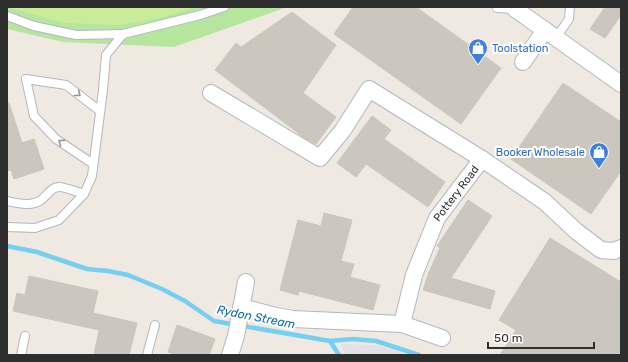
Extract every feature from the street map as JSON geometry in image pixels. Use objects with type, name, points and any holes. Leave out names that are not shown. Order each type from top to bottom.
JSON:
[{"type":"street","points":[[515,9],[621,84]]},
{"type":"street","points":[[522,62],[550,34]]},
{"type":"street","points":[[211,93],[320,158],[342,130],[369,89],[482,159]]},
{"type":"street","name":"Pottery Road","points":[[402,324],[414,275],[437,218],[482,159],[545,202],[576,231],[601,250],[614,251],[621,248]]},
{"type":"street","points":[[230,355],[236,336],[246,282]]},
{"type":"street","points":[[241,307],[293,319],[402,324],[442,338]]},
{"type":"lane","points":[[7,16],[34,26],[76,35],[123,34],[200,15],[224,7]]},
{"type":"lane","points":[[550,34],[569,18],[570,7]]},
{"type":"lane","points":[[497,8],[515,9]]},
{"type":"lane","points":[[7,227],[35,228],[59,220],[84,194],[92,176],[106,55],[123,34]]},
{"type":"lane","points":[[93,164],[56,139],[34,116],[26,79],[66,85],[100,111]]},
{"type":"lane","points":[[7,201],[18,204],[30,204],[40,201],[53,189],[59,187],[84,194]]},
{"type":"lane","points":[[147,355],[154,325]]},
{"type":"lane","points":[[21,355],[25,336]]},
{"type":"shaded area","points":[[341,344],[376,345],[408,355],[344,355]]},
{"type":"green space","points":[[7,7],[287,7],[174,47],[63,42],[7,29]]},
{"type":"green space","points":[[7,7],[196,7],[156,19],[118,25],[64,23]]},
{"type":"building","points":[[353,7],[416,7],[501,68],[461,124],[334,34]]},
{"type":"building","points":[[605,7],[621,7],[621,15],[605,38],[590,29]]},
{"type":"building","points":[[292,12],[336,45],[303,93],[336,117],[316,144],[306,139],[215,70],[236,43],[241,47]]},
{"type":"building","points":[[563,83],[621,122],[621,171],[591,214],[511,159]]},
{"type":"building","points":[[7,103],[9,103],[22,143],[34,139],[44,169],[14,179],[11,170],[7,171]]},
{"type":"building","points":[[372,116],[391,130],[384,139],[445,182],[428,207],[366,164],[356,177],[337,163]]},
{"type":"building","points":[[468,200],[492,216],[451,278],[495,291],[490,309],[423,290],[440,248],[437,246]]},
{"type":"building","points":[[324,213],[352,220],[341,261],[354,264],[350,277],[380,285],[373,310],[299,291],[298,295],[280,290],[298,220],[321,226]]},
{"type":"building","points":[[550,238],[621,282],[621,350],[618,355],[500,355],[516,330],[499,320]]},
{"type":"building","points":[[29,276],[98,291],[93,313],[137,323],[129,355],[94,355],[99,330],[13,311],[17,293],[25,295]]},
{"type":"building","points":[[177,325],[215,339],[209,355],[176,355],[168,352]]},
{"type":"waterway","name":"Rydon Stream","points":[[7,246],[37,252],[87,269],[128,275],[162,289],[185,301],[214,321],[330,341],[339,355]]},
{"type":"waterway","points":[[330,341],[352,339],[376,341],[419,355]]},
{"type":"place","name":"Toolstation","points":[[478,65]]},
{"type":"place","name":"Booker Wholesale","points":[[599,169]]}]
